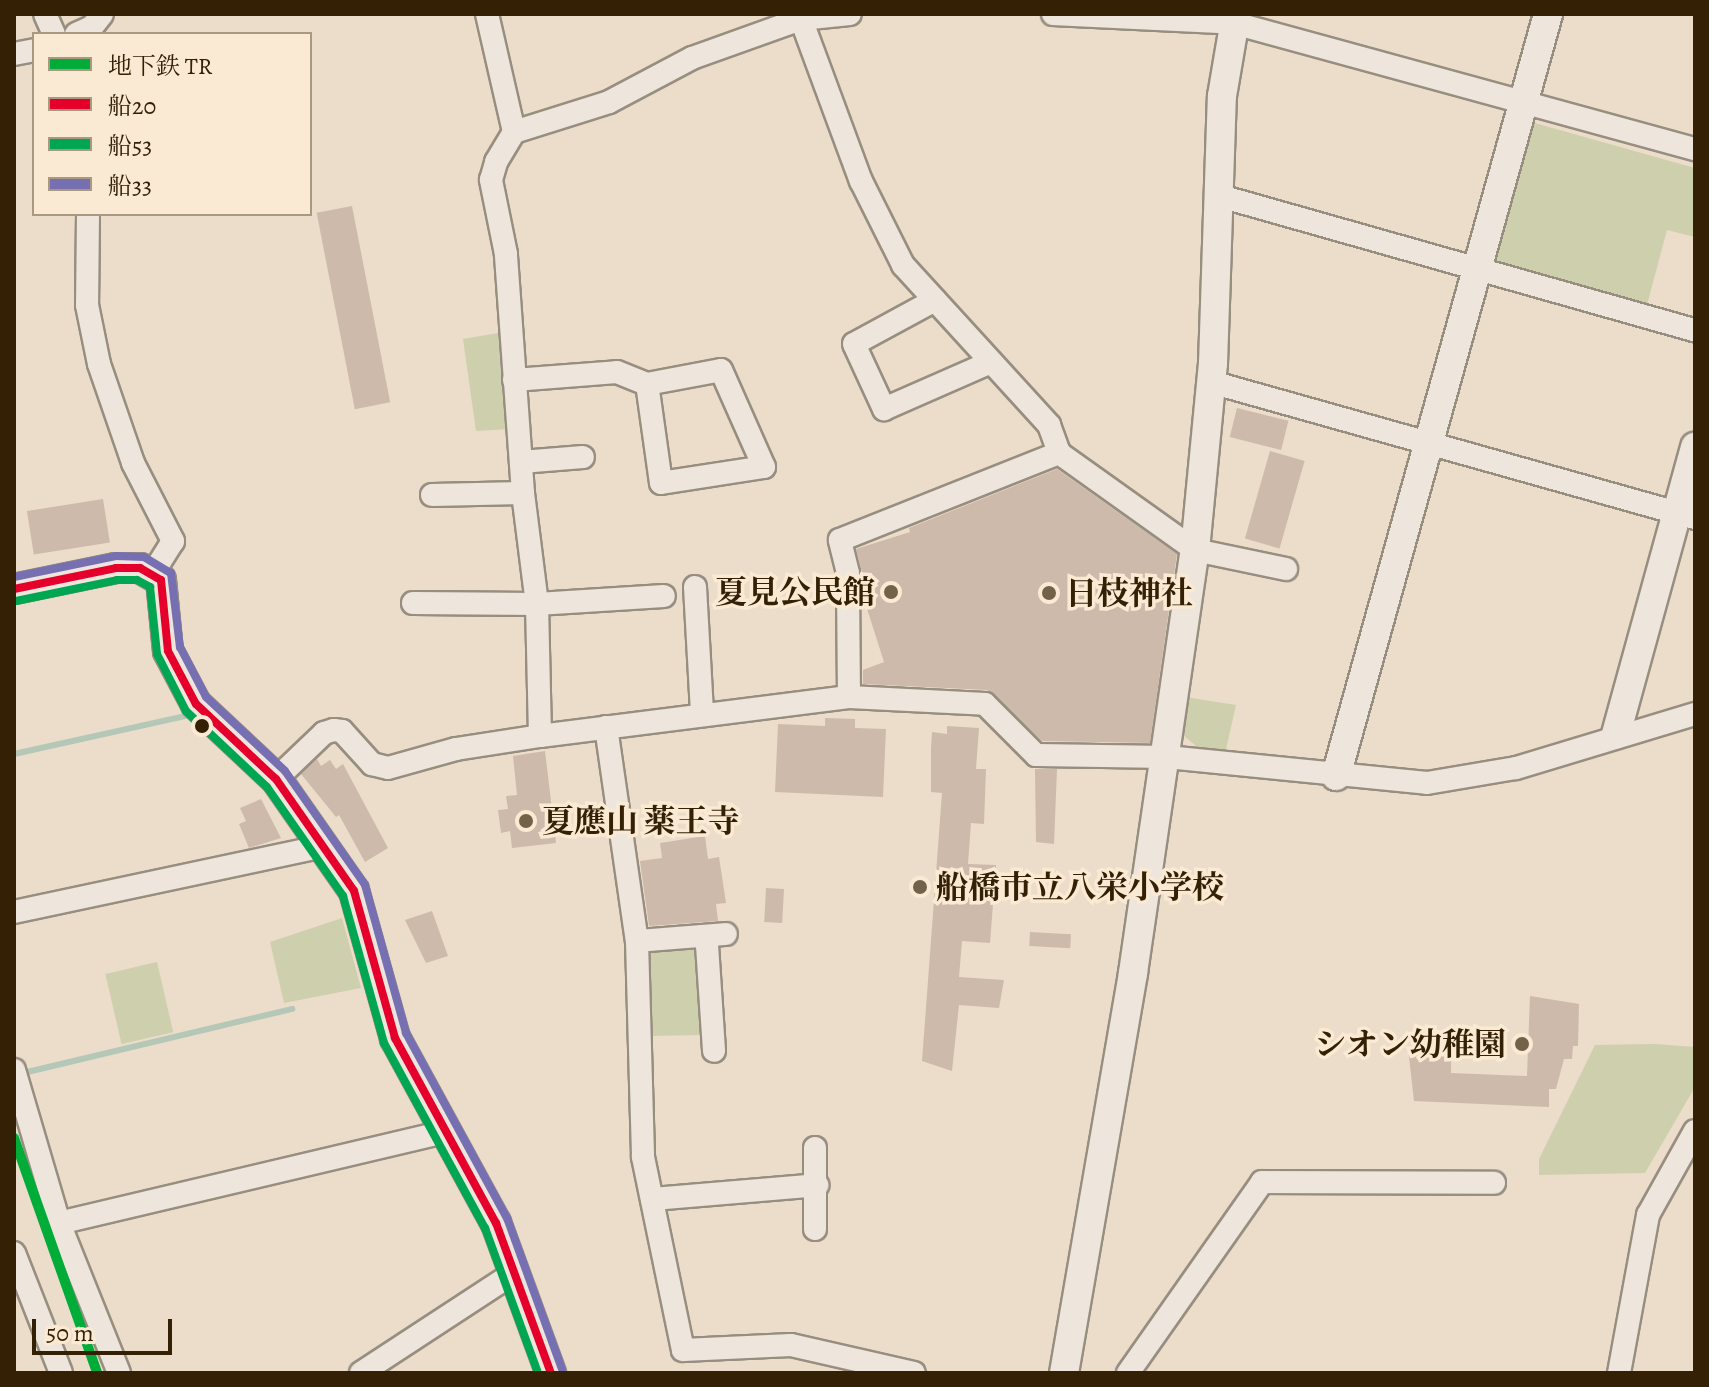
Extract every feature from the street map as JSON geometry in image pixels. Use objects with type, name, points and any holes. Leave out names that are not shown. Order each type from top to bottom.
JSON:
[{"type":"street","points":[[81,32],[92,27],[102,14]]},
{"type":"street","points":[[487,14],[514,132],[491,180],[506,254],[523,493],[537,604],[540,736]]},
{"type":"street","points":[[514,132],[609,102],[692,58],[801,19],[850,14]]},
{"type":"street","points":[[1053,14],[1235,18]]},
{"type":"street","points":[[1336,776],[1548,14]]},
{"type":"street","points":[[1235,18],[1248,39],[1695,149]]},
{"type":"street","points":[[1064,1373],[1167,757],[1195,550],[1211,382],[1222,96],[1235,18]]},
{"type":"street","points":[[801,19],[861,181],[903,265],[1049,425],[1059,453],[1195,550],[1286,569]]},
{"type":"street","points":[[1523,105],[1695,158]]},
{"type":"street","points":[[1220,196],[1695,330]]},
{"type":"street","points":[[88,216],[87,305],[99,364],[133,463],[173,541],[153,573]]},
{"type":"street","points":[[935,300],[854,344],[884,409],[991,362]]},
{"type":"street","points":[[514,380],[617,372],[647,384],[721,370],[764,467],[661,483],[647,384]]},
{"type":"street","points":[[1211,382],[1686,516]]},
{"type":"street","points":[[1616,734],[1686,516],[1695,447]]},
{"type":"street","points":[[849,697],[848,573],[840,540],[1059,453]]},
{"type":"street","points":[[521,462],[583,457]]},
{"type":"street","points":[[432,495],[523,493]]},
{"type":"street","points":[[14,589],[116,568],[153,573],[165,590],[168,651],[196,704],[276,779],[354,891],[395,1038],[496,1223],[551,1373]]},
{"type":"street","points":[[695,587],[702,713]]},
{"type":"street","points":[[413,603],[537,604],[664,596]]},
{"type":"street","points":[[276,779],[324,733],[334,730],[342,731],[372,764],[388,768],[456,749],[540,736],[702,713],[849,697],[985,704],[1036,755],[1167,757],[1427,783],[1469,779],[1616,734],[1695,714]]},
{"type":"street","points":[[606,727],[637,941],[644,1066],[639,1109],[652,1199],[683,1350],[791,1345],[914,1373]]},
{"type":"street","points":[[14,912],[325,846]]},
{"type":"street","points":[[637,941],[726,934]]},
{"type":"street","points":[[702,936],[707,945],[714,1051]]},
{"type":"street","points":[[14,1070],[59,1223],[119,1373]]},
{"type":"street","points":[[59,1223],[447,1131]]},
{"type":"street","points":[[1619,1373],[1648,1215],[1695,1131]]},
{"type":"street","points":[[815,1148],[815,1229]]},
{"type":"street","points":[[1128,1373],[1262,1182],[1494,1183]]},
{"type":"street","points":[[652,1199],[817,1185]]},
{"type":"street","points":[[14,1253],[61,1373]]},
{"type":"street","points":[[361,1373],[514,1273]]},
{"type":"green space","points":[[1531,122],[1695,168],[1695,237],[1667,230],[1647,305],[1508,271],[1494,258]]},
{"type":"green space","points":[[504,332],[510,429],[476,431],[463,339]]},
{"type":"green space","points":[[1185,697],[1236,705],[1225,754],[1201,750],[1183,735]]},
{"type":"green space","points":[[342,918],[361,988],[284,1003],[270,942]]},
{"type":"green space","points":[[696,941],[705,1035],[648,1036],[645,951]]},
{"type":"green space","points":[[157,962],[173,1032],[122,1044],[105,974]]},
{"type":"green space","points":[[1595,1045],[1695,1047],[1695,1087],[1645,1173],[1539,1175],[1539,1159]]},
{"type":"building","points":[[352,206],[390,402],[355,409],[317,213]]},
{"type":"building","points":[[1237,408],[1288,421],[1281,450],[1230,437]]},
{"type":"building","points":[[1270,451],[1305,461],[1280,548],[1245,538]]},
{"type":"building","name":"日枝神社","points":[[1057,469],[1177,554],[1150,743],[1042,741],[987,690],[863,684],[863,670],[884,662],[862,593],[865,584],[856,549],[910,532],[909,528]]},
{"type":"building","points":[[103,499],[110,542],[34,555],[27,511]]},
{"type":"building","points":[[825,718],[855,719],[855,728],[886,729],[883,797],[775,792],[778,724],[825,726]]},
{"type":"building","points":[[947,726],[979,728],[976,769],[986,769],[984,824],[971,823],[968,864],[996,865],[990,943],[962,941],[959,977],[1004,980],[999,1008],[959,1005],[952,1071],[922,1061],[942,793],[931,792],[932,732],[947,734]]},
{"type":"building","name":"夏應山 薬王寺","points":[[545,751],[556,843],[512,848],[510,831],[501,833],[498,810],[508,809],[506,796],[517,795],[513,756]]},
{"type":"building","points":[[317,759],[321,766],[330,760],[336,769],[343,764],[388,848],[365,862],[339,815],[336,817],[301,774]]},
{"type":"building","points":[[1035,769],[1057,769],[1054,844],[1036,842]]},
{"type":"building","points":[[261,799],[281,838],[249,848],[239,824],[246,821],[240,808]]},
{"type":"building","points":[[705,836],[708,859],[719,857],[726,903],[716,904],[718,921],[649,926],[640,861],[662,858],[660,843]]},
{"type":"building","points":[[766,888],[784,889],[782,923],[764,922]]},
{"type":"building","points":[[432,911],[448,956],[426,963],[405,920]]},
{"type":"building","points":[[1030,932],[1071,934],[1070,948],[1029,946]]},
{"type":"building","points":[[1530,996],[1579,1004],[1578,1046],[1573,1046],[1572,1059],[1564,1059],[1556,1089],[1549,1089],[1549,1107],[1414,1101],[1408,1048],[1416,1048],[1417,1040],[1451,1040],[1451,1073],[1527,1076]]},
{"type":"waterway","points":[[14,754],[185,716]]},
{"type":"waterway","points":[[19,1074],[292,1009]]},
{"type":"metro line","name":"TR","points":[[14,1138],[97,1373]]},
{"type":"transit line","name":"船33","points":[[14,577],[116,556],[144,557],[171,573],[180,647],[206,697],[285,771],[365,885],[406,1033],[507,1218],[562,1369]]},
{"type":"transit line","name":"船20","points":[[14,589],[116,568],[140,568],[161,580],[168,651],[196,704],[276,779],[354,891],[395,1038],[496,1223],[551,1373]]},
{"type":"transit line","name":"船53","points":[[16,601],[117,580],[137,580],[150,587],[157,654],[186,711],[267,787],[343,896],[384,1043],[485,1228],[538,1373]]},
{"type":"place","name":"夏見公民館","points":[[891,592]]},
{"type":"place","name":"日枝神社","points":[[1049,593]]},
{"type":"place","name":"夏應山 薬王寺","points":[[526,821]]},
{"type":"place","name":"船橋市立八栄小学校","points":[[920,887]]},
{"type":"place","name":"シオン幼稚園","points":[[1522,1044]]}]
